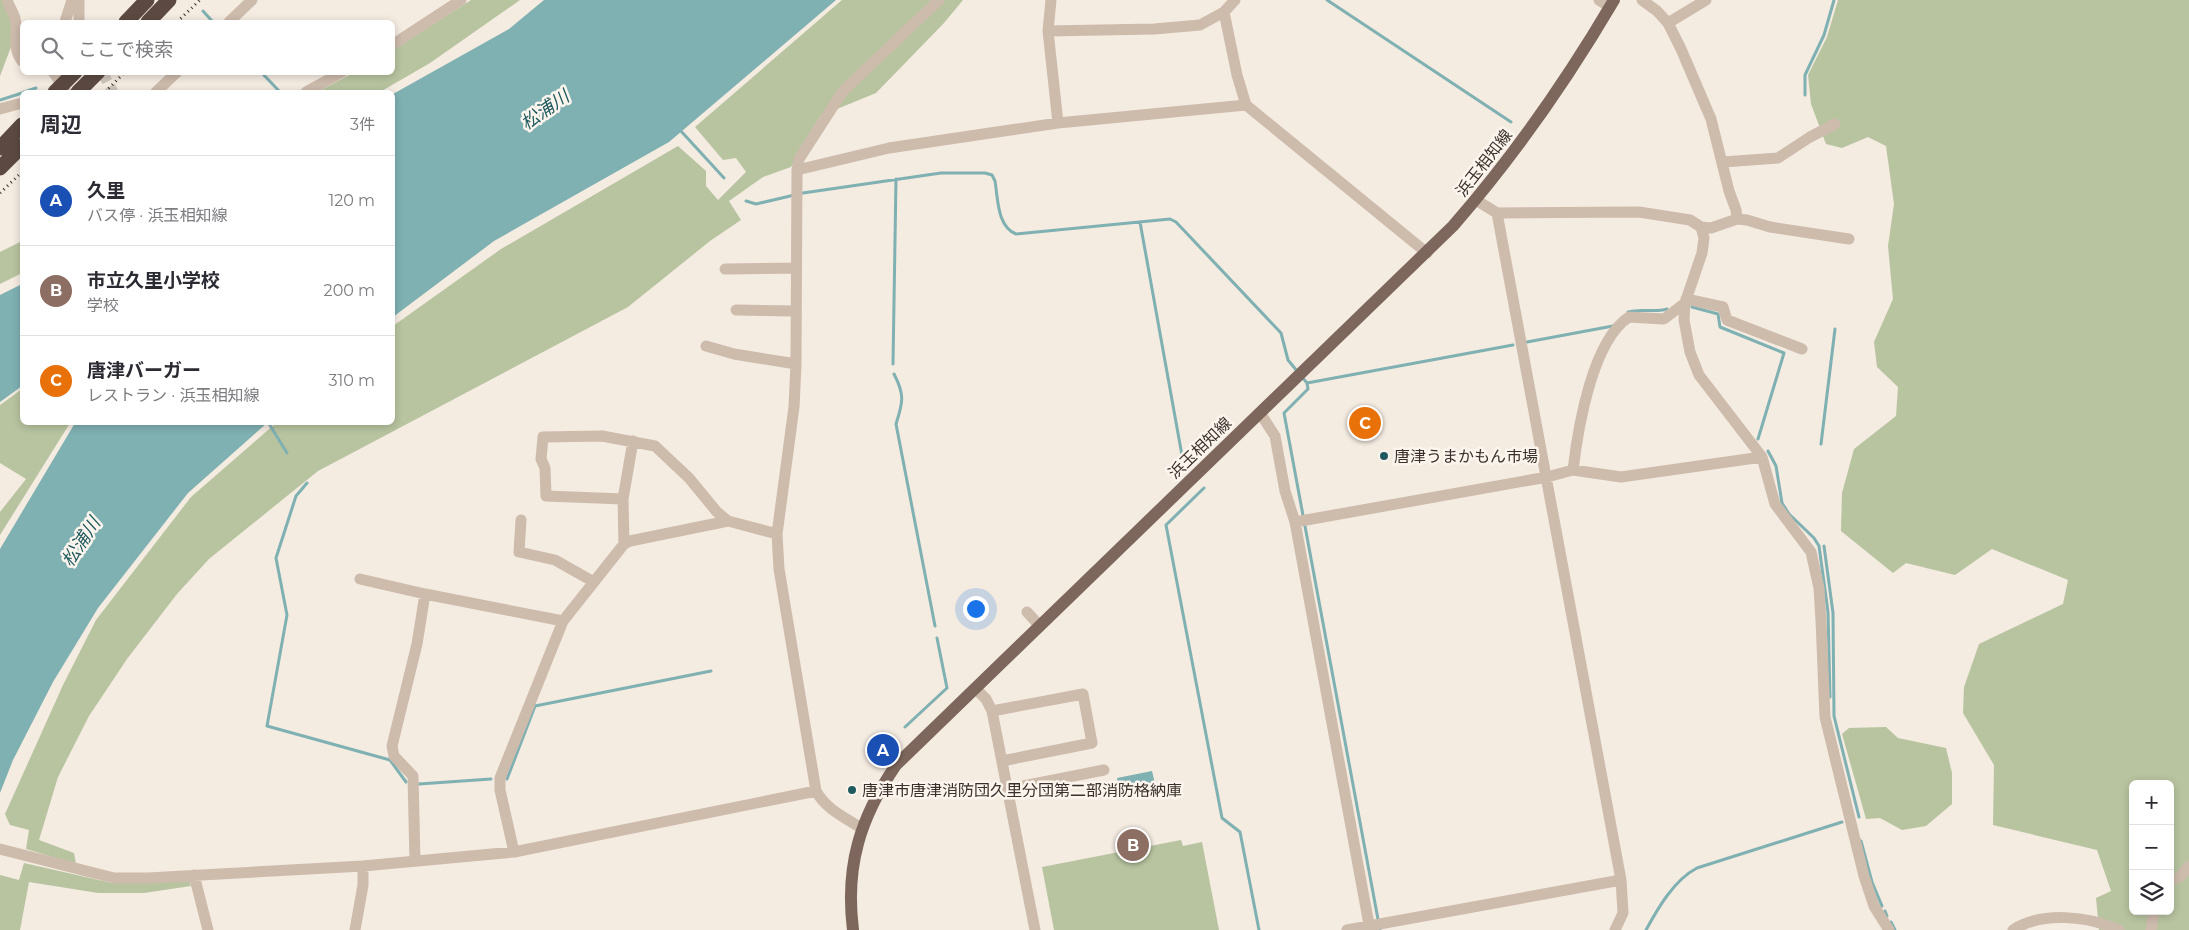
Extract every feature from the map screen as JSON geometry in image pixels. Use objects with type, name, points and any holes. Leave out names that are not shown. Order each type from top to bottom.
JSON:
[{"type":"highway","points":[[128,20],[147,0]]},
{"type":"highway","points":[[150,20],[168,0]]},
{"type":"highway","points":[[62,90],[73,75]]},
{"type":"highway","points":[[80,90],[95,75]]},
{"type":"highway","points":[[0,148],[20,127]]},
{"type":"highway","points":[[0,168],[20,148]]},
{"type":"main road","name":"浜玉相知線","points":[[853,930],[851,898],[853,870],[861,828],[877,794],[896,765],[1039,625],[1427,253],[1476,200],[1555,96],[1608,2]]},
{"type":"street","points":[[6,0],[15,18],[15,45],[20,58]]},
{"type":"street","points":[[67,20],[72,0]]},
{"type":"street","points":[[79,0],[79,20]]},
{"type":"street","points":[[231,20],[252,0]]},
{"type":"street","points":[[395,43],[461,0]]},
{"type":"street","points":[[861,828],[831,810],[816,791],[779,569],[777,534],[794,407],[796,364],[797,170],[799,159],[843,91],[939,0]]},
{"type":"street","points":[[1051,0],[1048,31],[1058,123]]},
{"type":"street","points":[[1048,31],[1154,29],[1200,25],[1224,12],[1235,0]]},
{"type":"street","points":[[1642,0],[1657,11],[1668,23],[1681,49],[1710,119],[1737,219]]},
{"type":"street","points":[[1668,23],[1706,0]]},
{"type":"street","points":[[1224,12],[1237,74],[1246,105],[1427,253]]},
{"type":"street","points":[[56,75],[61,90]]},
{"type":"street","points":[[158,90],[174,75]]},
{"type":"street","points":[[310,90],[337,75]]},
{"type":"street","points":[[0,109],[20,104]]},
{"type":"street","points":[[797,170],[889,148],[1058,123],[1246,105]]},
{"type":"street","points":[[1723,162],[1778,158],[1810,137],[1835,124]]},
{"type":"street","points":[[1476,200],[1497,213],[1640,212],[1690,220],[1702,227],[1711,228],[1737,219],[1770,227],[1849,239]]},
{"type":"street","points":[[1497,213],[1621,880],[1622,913],[1615,930]]},
{"type":"street","points":[[1702,227],[1704,238],[1702,253],[1686,301],[1684,320],[1690,352],[1699,375],[1762,457],[1775,504],[1812,552],[1818,581],[1821,612],[1825,717],[1864,876],[1874,906],[1889,930]]},
{"type":"street","points":[[725,269],[795,268]]},
{"type":"street","points":[[1573,470],[1576,446],[1600,353],[1629,317],[1664,319],[1686,301],[1724,308],[1727,320],[1802,350]]},
{"type":"street","points":[[736,310],[796,311]]},
{"type":"street","points":[[706,346],[734,354],[796,364]]},
{"type":"street","points":[[1260,413],[1275,436],[1285,491],[1300,521],[1374,926]]},
{"type":"street","points":[[623,499],[546,496],[545,468],[541,459],[543,436],[602,436],[655,446],[689,478],[717,512],[728,521],[777,534]]},
{"type":"street","points":[[624,544],[623,499],[633,441]]},
{"type":"street","points":[[1300,521],[1547,477],[1573,470],[1621,476],[1762,457]]},
{"type":"street","points":[[521,520],[519,552],[555,560],[594,582]]},
{"type":"street","points":[[514,852],[500,790],[500,778],[563,621],[624,544],[630,541],[728,521]]},
{"type":"street","points":[[360,579],[425,594],[563,621]]},
{"type":"street","points":[[416,861],[413,776],[394,756],[392,746],[416,644],[425,594]]},
{"type":"street","points":[[1027,612],[1039,625]]},
{"type":"street","points":[[975,688],[986,699],[992,712],[1035,930]]},
{"type":"street","points":[[992,712],[1082,694],[1086,710],[1092,743],[1002,761]]},
{"type":"street","points":[[1007,789],[1104,770]]},
{"type":"street","points":[[4,850],[114,878],[364,866],[514,852],[816,791]]},
{"type":"street","points":[[356,930],[364,866]]},
{"type":"street","points":[[2174,879],[2180,877],[2189,866]]},
{"type":"street","points":[[194,875],[208,930]]},
{"type":"street","points":[[1348,930],[1621,880]]},
{"type":"street","points":[[2152,930],[2154,915]]},
{"type":"street","points":[[2013,930],[2020,925],[2038,919],[2071,919],[2107,925],[2119,930]]},
{"type":"green space","points":[[0,0],[2,0],[13,22],[11,47],[0,76]]},
{"type":"green space","points":[[471,0],[520,0],[430,63],[383,90],[321,90],[349,75],[395,75],[395,49]]},
{"type":"green space","points":[[842,0],[963,0],[944,23],[876,93],[820,116],[791,167],[763,177],[729,201],[741,220],[710,241],[628,307],[318,471],[209,559],[177,594],[127,659],[89,716],[58,777],[39,840],[74,853],[76,864],[26,849],[29,830],[10,825],[5,814],[63,685],[96,620],[191,497],[274,425],[395,425],[395,325],[501,249],[678,146],[706,171],[706,186],[718,200],[746,172],[736,158],[723,160],[695,127]]},
{"type":"green space","points":[[1838,0],[2189,0],[2189,930],[2099,930],[2096,898],[2111,891],[2097,850],[1993,825],[1994,765],[1963,713],[1964,687],[1979,644],[2063,604],[2068,580],[1992,549],[1955,575],[1906,563],[1893,573],[1841,531],[1842,493],[1854,449],[1896,416],[1898,387],[1877,367],[1874,342],[1893,299],[1888,246],[1894,204],[1886,146],[1868,137],[1842,148],[1826,144],[1811,104],[1808,75],[1827,37]]},
{"type":"green space","points":[[20,242],[20,274],[0,284],[0,252]]},
{"type":"green space","points":[[20,390],[20,425],[69,425],[0,535],[0,512],[26,479],[0,463],[0,405]]},
{"type":"green space","points":[[1886,727],[1898,738],[1946,748],[1952,773],[1952,804],[1926,826],[1902,830],[1880,818],[1866,819],[1842,734],[1849,728]]},
{"type":"green space","points":[[1181,840],[1183,846],[1202,842],[1219,930],[1054,930],[1042,867]]},
{"type":"green space","points":[[24,863],[112,883],[189,879],[191,886],[144,893],[98,893],[29,882],[20,930],[0,930],[0,875],[19,880]]},
{"type":"water","name":"松浦川","points":[[544,0],[836,0],[669,142],[494,241],[395,315],[395,93],[509,29]]},
{"type":"water","points":[[20,285],[20,387],[0,402],[0,295]]},
{"type":"water","name":"松浦川","points":[[74,425],[265,425],[188,493],[98,608],[53,682],[13,760],[0,793],[0,549]]},
{"type":"water","points":[[1152,771],[1156,788],[1121,795],[1117,778]]},
{"type":"waterway","points":[[1327,0],[1511,122]]},
{"type":"waterway","points":[[1805,95],[1805,75],[1824,35],[1834,0]]},
{"type":"waterway","points":[[203,11],[211,20]]},
{"type":"waterway","points":[[264,75],[278,90]]},
{"type":"waterway","points":[[30,90],[36,88]]},
{"type":"waterway","points":[[0,100],[20,94]]},
{"type":"waterway","points":[[680,130],[724,178]]},
{"type":"waterway","points":[[746,201],[756,204],[803,193],[941,173],[985,173],[992,175],[995,181],[998,204],[1005,225],[1016,234],[1170,219],[1176,222],[1281,333],[1288,360],[1297,371]]},
{"type":"waterway","points":[[893,364],[896,179]]},
{"type":"waterway","points":[[1140,222],[1183,461]]},
{"type":"waterway","points":[[1692,307],[1718,314],[1720,327],[1784,353],[1758,439]]},
{"type":"waterway","points":[[1628,312],[1667,309]]},
{"type":"waterway","points":[[1527,342],[1613,326]]},
{"type":"waterway","points":[[1821,444],[1835,329]]},
{"type":"waterway","points":[[1307,383],[1513,345]]},
{"type":"waterway","points":[[894,374],[902,399],[896,424],[935,626]]},
{"type":"waterway","points":[[1301,376],[1307,383],[1308,389],[1284,413],[1380,930]]},
{"type":"waterway","points":[[270,425],[287,453]]},
{"type":"waterway","points":[[1768,451],[1776,466],[1782,503],[1789,514],[1814,538],[1819,546],[1828,612],[1830,697]]},
{"type":"waterway","points":[[307,483],[296,496],[276,558],[287,615],[267,726],[390,760],[406,782]]},
{"type":"waterway","points":[[1204,488],[1166,525],[1222,818],[1240,832],[1259,930]]},
{"type":"waterway","points":[[1824,546],[1833,613],[1834,716],[1859,817]]},
{"type":"waterway","points":[[905,727],[947,688],[937,638]]},
{"type":"waterway","points":[[507,779],[535,706],[711,671]]},
{"type":"waterway","points":[[419,784],[491,779]]},
{"type":"waterway","points":[[1646,930],[1661,904],[1674,887],[1697,868],[1842,822]]},
{"type":"waterway","points":[[1861,841],[1872,882],[1882,906]]},
{"type":"waterway","points":[[1885,911],[1887,916]]},
{"type":"waterway","points":[[1891,922],[1895,930]]},
{"type":"tunnel","points":[[104,75],[112,90]]},
{"type":"railway","points":[[179,20],[200,0]]},
{"type":"railway","points":[[107,90],[122,75]]},
{"type":"railway","points":[[0,193],[20,174]]},
{"type":"place","name":"唐津バーガー","points":[[1365,423]]},
{"type":"place","name":"唐津うまかもん市場","points":[[1384,456]]},
{"type":"place","name":"久里","points":[[883,750]]},
{"type":"place","name":"唐津市唐津消防団久里分団第二部消防格納庫","points":[[852,790]]},
{"type":"place","name":"市立久里小学校","points":[[1133,845]]}]
